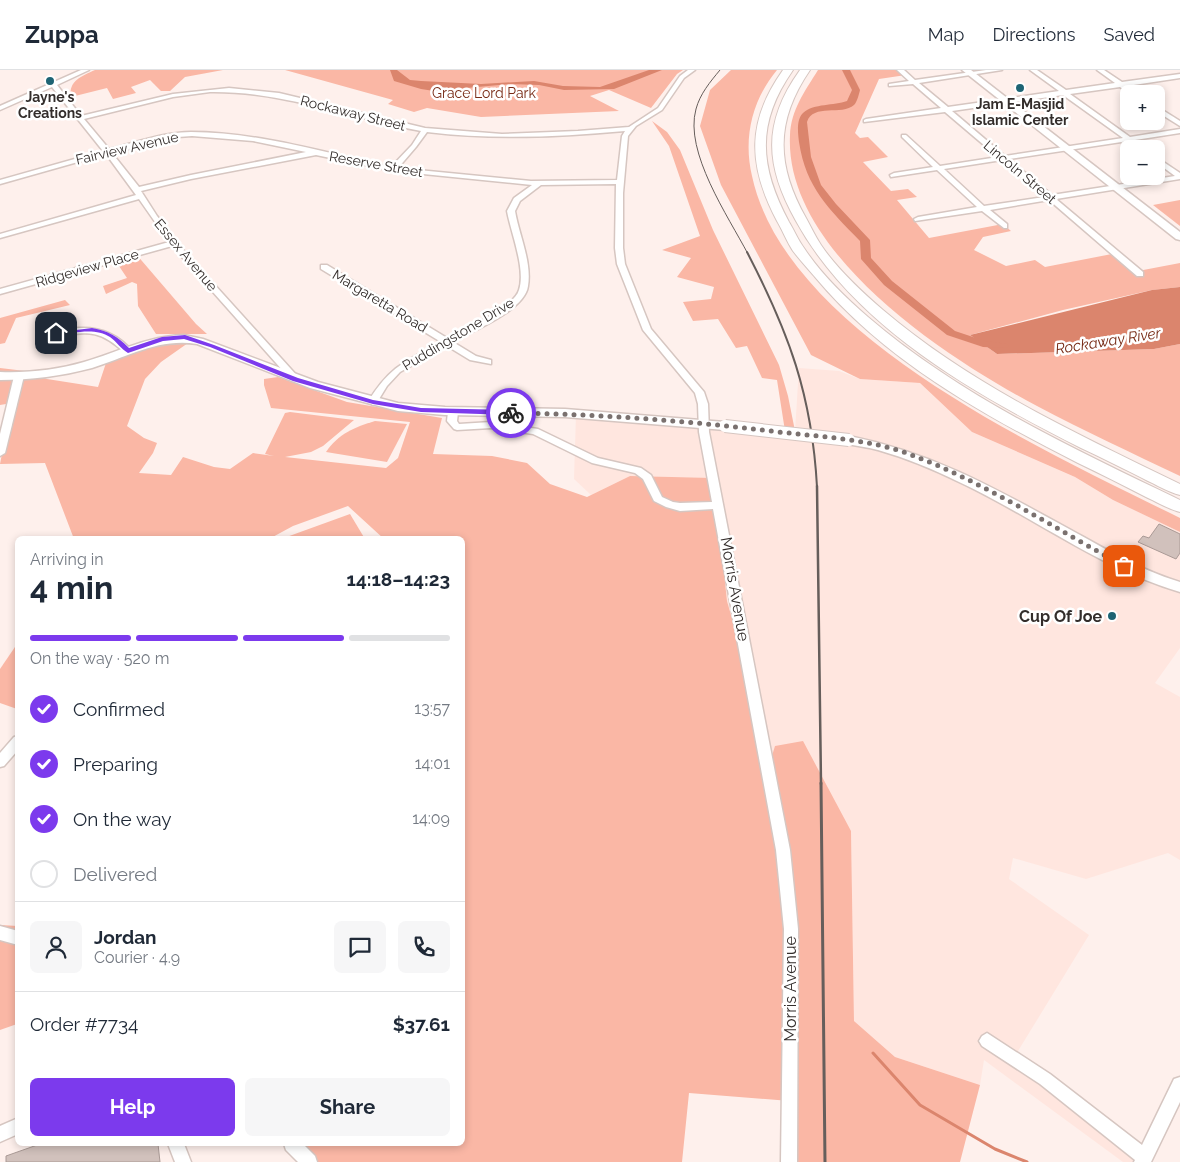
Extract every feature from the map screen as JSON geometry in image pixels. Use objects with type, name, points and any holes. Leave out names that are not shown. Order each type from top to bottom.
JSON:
[{"type":"highway","points":[[777,70],[761,103],[754,137],[756,159],[783,226],[806,260],[838,296],[894,345],[948,383],[997,413],[1180,507]]},
{"type":"highway","points":[[765,184],[760,155],[762,120],[771,96],[788,70]]},
{"type":"highway","points":[[805,70],[790,91],[781,113],[776,138],[778,164],[783,184],[796,214],[833,268],[867,303],[895,327],[963,375],[1049,424],[1180,490]]},
{"type":"main road","points":[[968,72],[1180,237]]},
{"type":"main road","points":[[0,376],[19,376],[87,365],[162,339],[185,337],[205,343],[295,379],[373,402],[421,410],[565,413],[704,423],[849,440],[886,447],[938,466],[1124,566],[1180,587]]},
{"type":"street","points":[[629,129],[660,109],[682,77],[692,70]]},
{"type":"street","name":"Lincoln Street","points":[[900,70],[1140,274]]},
{"type":"street","points":[[891,85],[968,72],[999,70]]},
{"type":"street","points":[[1033,70],[1129,139]]},
{"type":"street","points":[[1100,70],[1122,84]]},
{"type":"street","points":[[1,107],[84,71]]},
{"type":"street","points":[[66,101],[66,88],[84,71]]},
{"type":"street","points":[[866,120],[1180,76]]},
{"type":"street","name":"Essex Avenue","points":[[53,85],[108,152],[173,243],[295,379]]},
{"type":"street","name":"Rockaway Street","points":[[80,118],[176,96],[229,90],[280,95],[351,114],[425,130],[491,135],[544,136],[629,129]]},
{"type":"street","points":[[1165,114],[1180,124]]},
{"type":"street","name":"Morris Avenue","points":[[629,129],[625,136],[619,182],[619,248],[621,264],[647,330],[699,392],[703,404],[704,423],[783,850],[791,929],[789,1162]]},
{"type":"street","points":[[393,168],[414,146],[425,130]]},
{"type":"street","points":[[894,175],[1180,131]]},
{"type":"street","name":"Fairview Avenue","points":[[0,182],[178,135],[192,134],[253,139],[315,153]]},
{"type":"street","points":[[904,136],[1004,226]]},
{"type":"street","name":"Reserve Street","points":[[0,236],[191,177],[315,153],[393,168],[468,178],[539,183],[619,182]]},
{"type":"street","points":[[1165,166],[1180,177]]},
{"type":"street","points":[[918,220],[1180,177]]},
{"type":"street","name":"Puddingstone Drive","points":[[373,402],[383,385],[397,370],[508,308],[521,296],[524,289],[524,276],[511,211],[517,200],[539,183]]},
{"type":"street","name":"Ridgeview Place","points":[[0,292],[173,243]]},
{"type":"street","name":"Margaretta Road","points":[[324,267],[473,358],[488,362]]},
{"type":"street","points":[[56,333],[92,330],[105,332],[113,336],[128,351]]},
{"type":"street","points":[[0,453],[19,376]]},
{"type":"street","points":[[453,412],[452,420],[457,427],[491,425],[532,430],[595,461],[633,468],[644,473],[656,497],[670,506],[719,505]]},
{"type":"street","points":[[0,762],[15,744]]},
{"type":"street","points":[[0,933],[15,937]]},
{"type":"street","points":[[987,1041],[1044,1078],[1143,1160],[1180,1085]]},
{"type":"street","points":[[0,1134],[15,1127]]},
{"type":"street","points":[[177,1146],[183,1162]]},
{"type":"street","points":[[294,1146],[308,1162]]},
{"type":"shaded area","points":[[799,368],[839,371],[860,379],[920,383],[972,432],[1075,477],[1113,500],[1180,532],[1180,648],[1155,683],[1180,697],[1180,860],[1168,853],[1086,879],[1013,858],[1009,879],[1089,935],[1015,1056],[1140,1162],[1123,1162],[984,1060],[980,1085],[895,1057],[854,1021],[851,831],[766,776],[737,636],[727,601],[714,478],[630,476],[591,495],[574,479],[576,414],[795,431]]},
{"type":"green space","points":[[95,70],[223,70],[185,77],[170,91],[161,91],[150,80],[131,87],[136,93],[113,99],[107,88],[71,97],[74,83]]},
{"type":"green space","name":"Grace Lord Park","points":[[285,70],[683,70],[677,74],[651,108],[609,90],[590,96],[619,111],[481,117],[427,108],[414,112],[388,104],[393,100]]},
{"type":"green space","points":[[731,70],[777,70],[761,94],[752,120],[749,134],[749,162],[752,176],[775,234],[815,287],[867,337],[929,382],[995,423],[1180,518],[1180,532],[1113,500],[1075,477],[972,432],[920,383],[860,379],[811,355],[721,185],[700,126],[710,90]]},
{"type":"green space","points":[[818,70],[901,70],[906,75],[879,79],[855,133],[860,138],[868,137],[888,157],[863,162],[891,191],[908,189],[917,197],[897,200],[929,238],[1003,224],[1011,231],[983,237],[974,250],[1006,266],[1035,260],[1045,267],[1117,253],[1138,271],[1180,263],[1180,287],[1152,290],[1063,310],[970,335],[997,354],[1154,349],[1180,344],[1180,476],[1037,406],[959,360],[917,330],[877,296],[842,260],[813,220],[795,178],[790,135],[791,126],[799,101]]},
{"type":"green space","points":[[652,121],[667,132],[680,150],[713,230],[779,365],[795,431],[785,431],[777,380],[762,378],[747,346],[736,348],[718,319],[693,321],[683,302],[711,299],[714,287],[677,277],[691,258],[662,250],[700,236],[669,146]]},
{"type":"green space","points":[[1180,200],[1180,226],[1153,205]]},
{"type":"green space","points":[[136,254],[196,324],[207,334],[156,334],[138,306],[137,284],[132,282],[106,294],[103,286],[127,278],[115,260]]},
{"type":"green space","points":[[65,300],[70,305],[16,318],[5,343],[0,344],[0,318]]},
{"type":"green space","points":[[169,341],[188,343],[161,362],[145,379],[127,426],[144,438],[157,443],[153,453],[139,473],[171,475],[183,457],[214,467],[230,469],[253,453],[274,456],[265,454],[285,413],[290,412],[354,420],[323,446],[311,452],[285,457],[386,468],[398,458],[410,422],[271,408],[264,379],[278,377],[347,402],[442,418],[433,454],[492,456],[527,463],[550,484],[587,497],[630,476],[714,478],[727,601],[737,636],[750,639],[766,775],[775,746],[803,741],[851,831],[854,1021],[895,1057],[980,1085],[960,1162],[790,1162],[790,1101],[689,1093],[682,1162],[314,1162],[301,1146],[465,1146],[465,536],[381,536],[348,506],[293,526],[275,536],[73,536],[45,463],[0,464],[12,403],[0,405],[0,368],[25,371],[47,379],[98,387],[106,363]]},
{"type":"green space","points":[[375,421],[407,424],[387,462],[326,452],[336,440],[348,432]]},
{"type":"green space","points":[[350,514],[363,536],[289,536]]},
{"type":"green space","points":[[15,647],[15,708],[0,703],[0,669]]},
{"type":"green space","points":[[0,925],[15,926],[15,1025],[0,1030]]},
{"type":"water","points":[[390,70],[397,70],[410,80],[421,81],[481,84],[534,81],[563,86],[600,87],[649,70],[662,70],[614,89],[564,90],[539,85],[510,84],[434,91],[394,81]]},
{"type":"water","points":[[1180,287],[1180,344],[1154,349],[997,354],[970,335],[1152,290]]},
{"type":"building","points":[[1159,524],[1180,534],[1180,553],[1176,559],[1138,542],[1143,536],[1149,538]]},
{"type":"building","points":[[34,1146],[158,1146],[160,1162],[6,1162],[6,1156]]},
{"type":"waterway","name":"Rockaway River","points":[[846,70],[856,90],[851,103],[811,112],[805,116],[803,122],[802,129],[806,157],[810,173],[816,185],[832,206],[865,240],[866,259],[888,283],[951,333],[983,344],[1003,346]]},
{"type":"waterway","points":[[873,1053],[920,1105],[995,1149],[1027,1162]]},
{"type":"railway","points":[[720,70],[703,93],[696,109],[694,126],[696,144],[710,183],[748,254]]},
{"type":"railway","points":[[748,254],[775,310],[796,365],[810,423],[817,487]]},
{"type":"railway","points":[[817,486],[821,784]]},
{"type":"railway","points":[[821,783],[825,1162]]},
{"type":"way so far","points":[[511,413],[565,413],[661,419],[870,443],[909,454],[938,466],[1124,566]]},
{"type":"place","name":"Jayne's Creations","points":[[50,81]]},
{"type":"place","name":"Jam E-Masjid Islamic Center","points":[[1020,88]]},
{"type":"place","name":"Cup Of Joe","points":[[1112,616]]},
{"type":"route","points":[[56,333],[92,330],[105,332],[113,336],[128,351],[162,339],[185,337],[314,386],[373,402],[421,410],[511,413]]}]
